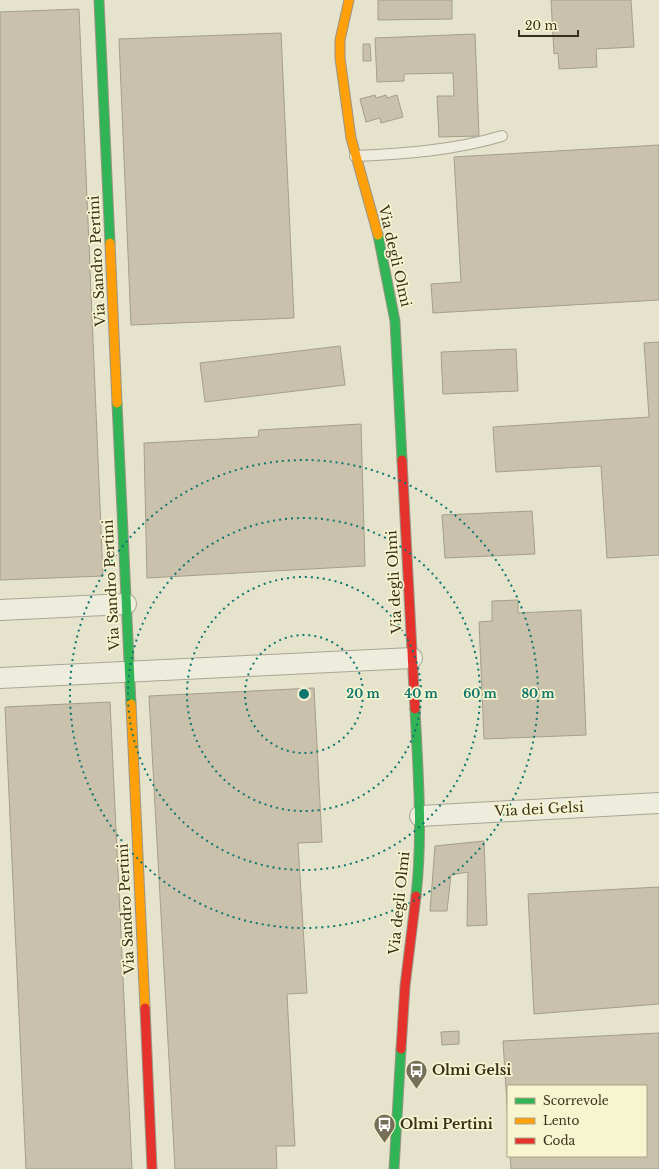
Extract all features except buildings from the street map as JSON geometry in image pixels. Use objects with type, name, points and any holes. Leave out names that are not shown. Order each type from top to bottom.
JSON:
[{"type":"street","name":"Via Sandro Pertini","points":[[99,0],[152,1169]]},
{"type":"street","name":"Via degli Olmi","points":[[349,0],[340,40],[340,58],[350,138],[377,233],[395,321],[420,816],[418,877],[405,986],[394,1169]]},
{"type":"street","points":[[0,610],[126,604]]},
{"type":"street","points":[[0,678],[412,658]]},
{"type":"street","name":"Via dei Gelsi","points":[[420,816],[659,803]]},
{"type":"lane","points":[[356,156],[425,151],[480,143],[502,136]]},
{"type":"traffic: fast","points":[[99,0],[110,243]]},
{"type":"traffic: fast","points":[[378,235],[395,321],[402,460]]},
{"type":"traffic: fast","points":[[117,403],[131,704]]},
{"type":"traffic: fast","points":[[415,709],[420,826],[416,896]]},
{"type":"traffic: fast","points":[[394,1169],[401,1049]]},
{"type":"traffic: slow","points":[[349,0],[340,40],[340,58],[351,138],[378,235]]},
{"type":"traffic: slow","points":[[110,243],[117,403]]},
{"type":"traffic: slow","points":[[131,704],[145,1008]]},
{"type":"traffic: jam","points":[[402,460],[415,709]]},
{"type":"traffic: jam","points":[[401,1049],[405,986],[416,896]]},
{"type":"traffic: jam","points":[[145,1008],[152,1169]]},
{"type":"place","name":"Olmi Gelsi","points":[[416,1090]]},
{"type":"place","name":"Olmi Pertini","points":[[384,1144]]}]
